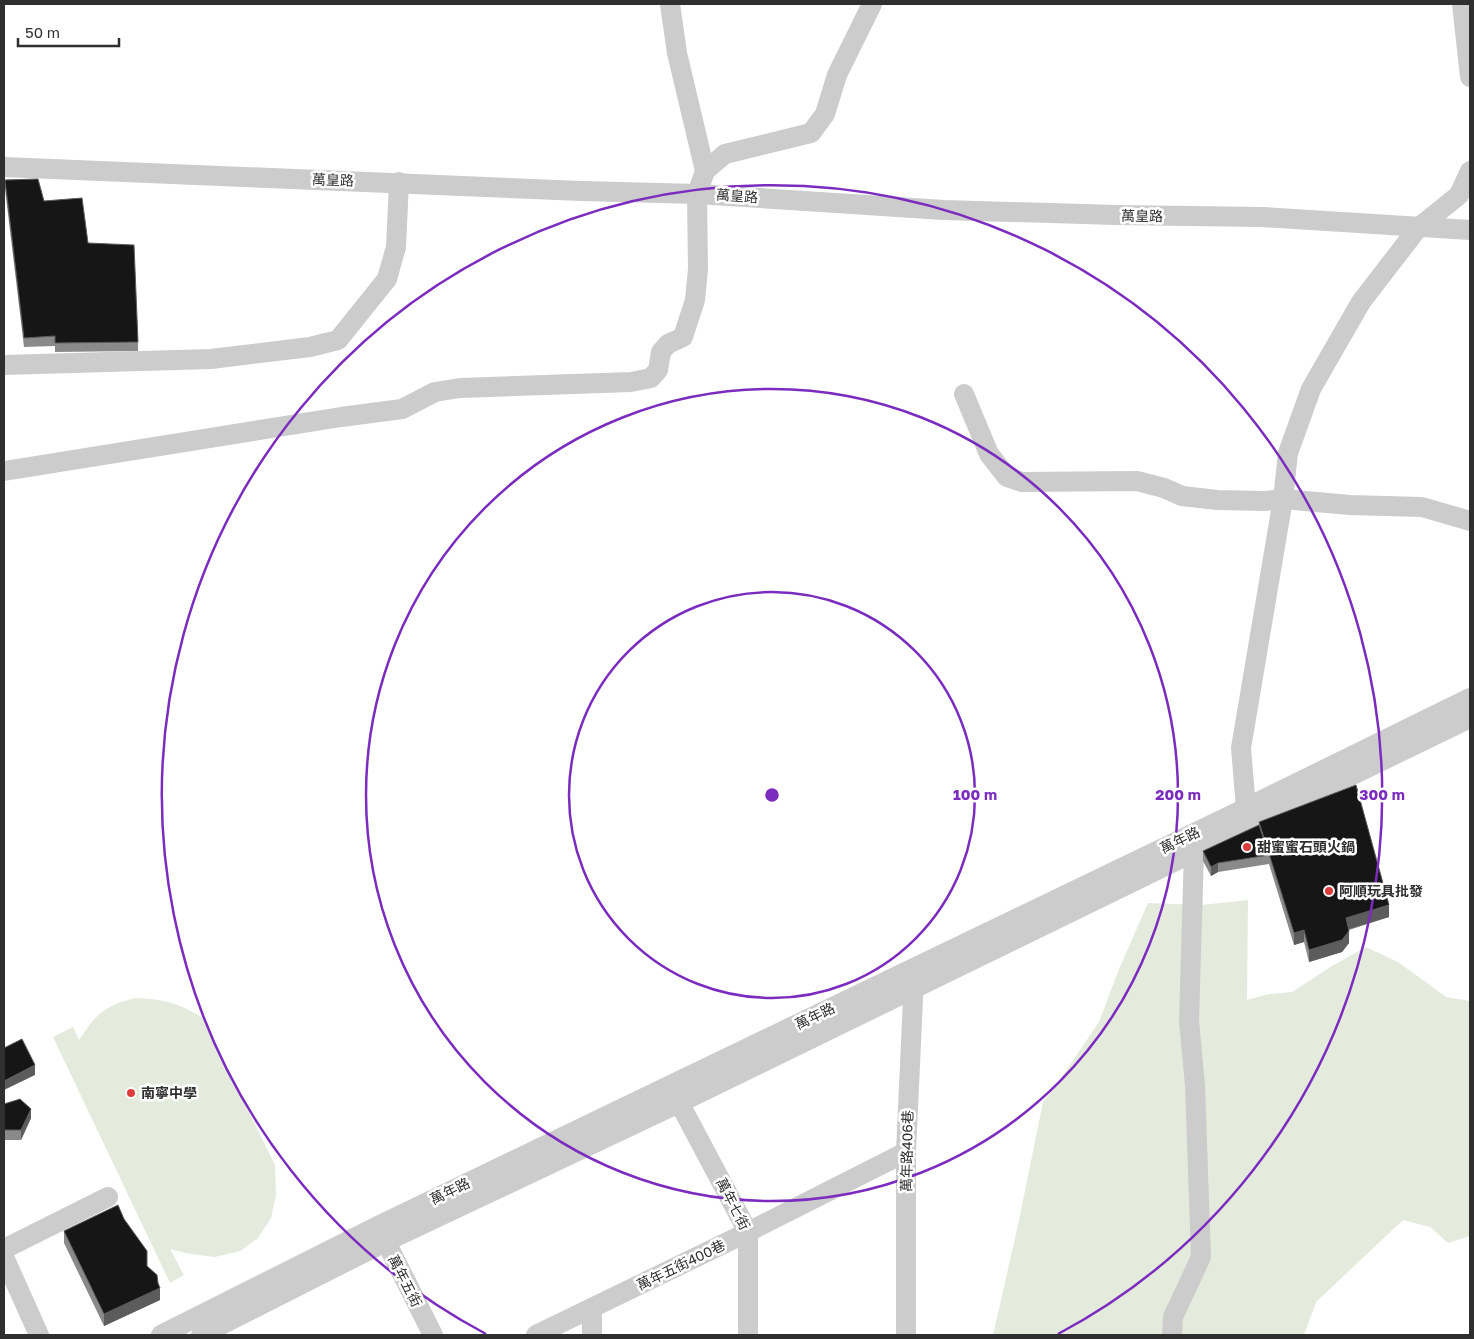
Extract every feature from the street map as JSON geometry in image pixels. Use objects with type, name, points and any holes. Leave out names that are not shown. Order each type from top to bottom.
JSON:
[{"type":"street","points":[[670,4],[677,53],[705,171]]},
{"type":"street","points":[[4,471],[402,409],[435,392],[460,388],[631,382],[651,378],[658,370],[660,352],[668,344],[683,337],[695,300],[698,269],[697,194],[705,171],[725,154],[811,133],[825,114],[837,75],[872,4]]},
{"type":"street","points":[[1462,4],[1470,77]]},
{"type":"street","name":"萬皇路","points":[[4,166],[582,191],[697,194],[944,210],[1262,217],[1470,230]]},
{"type":"street","points":[[1246,808],[1241,748],[1283,499],[1288,453],[1311,389],[1361,302],[1418,228],[1459,195],[1470,171]]},
{"type":"street","points":[[4,364],[211,359],[310,347],[338,340],[387,279],[396,247],[399,182]]},
{"type":"street","points":[[964,394],[989,454],[1007,477],[1022,482],[1137,481],[1164,488],[1182,496],[1217,500],[1265,501],[1283,499],[1422,507],[1470,521]]},
{"type":"street","name":"萬年路","points":[[200,1335],[219,1330],[382,1234],[669,1086],[1470,698]]},
{"type":"street","name":"萬年路","points":[[160,1335],[224,1304],[679,1103],[1470,718]]},
{"type":"street","points":[[1172,1335],[1173,1317],[1201,1257],[1195,1085],[1189,1020],[1194,852]]},
{"type":"street","name":"萬年路406巷","points":[[906,1335],[906,1152],[914,968]]},
{"type":"street","name":"萬年七街","points":[[669,1086],[748,1232],[748,1335]]},
{"type":"street","name":"萬年五街400巷","points":[[536,1335],[748,1232],[906,1152]]},
{"type":"street","points":[[4,1249],[108,1197]]},
{"type":"street","name":"萬年五街","points":[[382,1234],[433,1335]]},
{"type":"street","points":[[4,1257],[39,1335]]},
{"type":"street","points":[[219,1330],[224,1304]]},
{"type":"street","points":[[592,1308],[592,1335]]},
{"type":"shaded area","points":[[1248,900],[1247,1000],[1269,994],[1292,992],[1366,947],[1398,962],[1446,997],[1470,1001],[1470,1236],[1448,1243],[1430,1227],[1403,1220],[1316,1302],[1304,1335],[993,1335],[1043,1102],[1099,1022],[1119,969],[1148,903],[1201,905]]},
{"type":"shaded area","points":[[136,998],[155,999],[170,1003],[202,1017],[275,1165],[276,1195],[271,1218],[258,1238],[240,1251],[215,1257],[170,1249],[184,1275],[170,1283],[53,1037],[73,1027],[79,1040],[91,1023],[102,1012],[116,1004]]},
{"type":"building","points":[[38,179],[44,201],[82,198],[88,243],[134,245],[138,342],[55,343],[55,336],[24,338],[5,180]]},
{"type":"building","name":"阿順玩具批發","points":[[1356,785],[1389,905],[1346,918],[1349,931],[1342,940],[1309,950],[1304,930],[1294,933],[1259,822]]},
{"type":"building","points":[[1259,825],[1269,855],[1218,863],[1211,867],[1203,851]]},
{"type":"building","points":[[22,1039],[35,1065],[4,1081],[4,1048]]},
{"type":"building","points":[[20,1099],[31,1109],[21,1130],[4,1130],[4,1104]]},
{"type":"building","points":[[118,1205],[124,1219],[147,1251],[147,1266],[157,1275],[160,1288],[104,1314],[64,1231]]},
{"type":"place","name":"甜蜜蜜石頭火鍋","points":[[1247,847]]},
{"type":"place","name":"阿順玩具批發","points":[[1329,891]]},
{"type":"place","name":"南寧中學","points":[[131,1093]]}]
